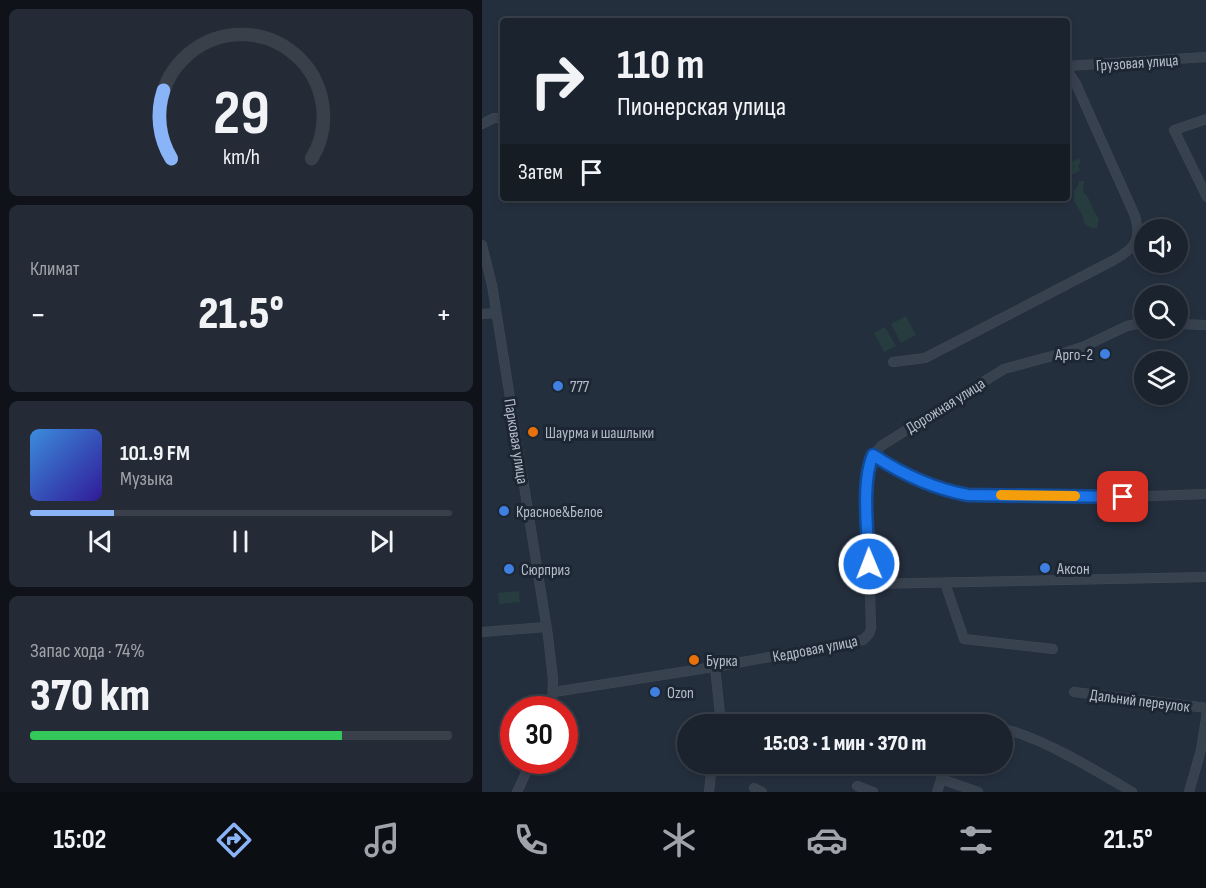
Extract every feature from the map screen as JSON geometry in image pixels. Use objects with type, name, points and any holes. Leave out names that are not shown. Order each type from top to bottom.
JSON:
[{"type":"street","name":"Грузовая улица","points":[[1070,68],[1206,57]]},
{"type":"street","points":[[893,362],[925,358],[1114,261],[1135,245],[1138,231],[1135,216],[1070,73]]},
{"type":"street","points":[[482,124],[494,118],[500,118]]},
{"type":"street","points":[[1206,119],[1174,130],[1206,197]]},
{"type":"street","name":"Парковая улица","points":[[482,245],[489,269],[546,627],[554,696]]},
{"type":"street","points":[[482,314],[496,313]]},
{"type":"street","name":"Дорожная улица","points":[[873,455],[881,446],[1004,369],[1067,352],[1134,324]]},
{"type":"street","points":[[1188,324],[1206,325]]},
{"type":"street","points":[[1206,494],[1123,497],[968,495],[929,484],[893,468],[873,455],[869,464],[867,483],[869,584],[1206,577]]},
{"type":"street","points":[[945,583],[964,639],[1053,649]]},
{"type":"street","name":"Кедровая улица","points":[[554,692],[715,667],[863,640],[871,628],[869,584]]},
{"type":"street","points":[[482,632],[546,627]]},
{"type":"street","points":[[715,667],[720,714]]},
{"type":"street","name":"Дальний переулок","points":[[1074,692],[1206,710]]},
{"type":"street","points":[[1189,792],[1201,750],[1206,710]]},
{"type":"street","points":[[1013,731],[1051,748],[1132,792]]},
{"type":"street","points":[[521,791],[527,774]]},
{"type":"street","points":[[709,792],[711,774]]},
{"type":"street","points":[[937,792],[943,774]]},
{"type":"street","points":[[941,779],[978,792]]},
{"type":"street","points":[[857,786],[873,792]]},
{"type":"green space","points":[[1081,160],[1078,167],[1080,170],[1070,176],[1070,162]]},
{"type":"green space","points":[[1079,181],[1084,181],[1083,192],[1099,219],[1097,228],[1091,228],[1085,224],[1074,201],[1074,191]]},
{"type":"green space","points":[[906,316],[916,335],[901,343],[891,324]]},
{"type":"green space","points":[[885,327],[896,346],[884,352],[874,333]]},
{"type":"green space","points":[[519,591],[520,602],[499,604],[498,593]]},
{"type":"slow traffic","points":[[1001,495],[1075,496]]},
{"type":"place","name":"Арго-2","points":[[1105,354]]},
{"type":"place","name":"777","points":[[558,386]]},
{"type":"place","name":"Шаурма и шашлыки","points":[[533,432]]},
{"type":"place","name":"Красное&Белое","points":[[504,511]]},
{"type":"place","name":"Аксон","points":[[1045,568]]},
{"type":"place","name":"Сюрприз","points":[[509,569]]},
{"type":"place","name":"Бурка","points":[[694,660]]},
{"type":"place","name":"Ozon","points":[[655,692]]},
{"type":"route","points":[[869,564],[867,483],[869,464],[873,455],[893,468],[929,484],[968,495],[1123,497]]}]
